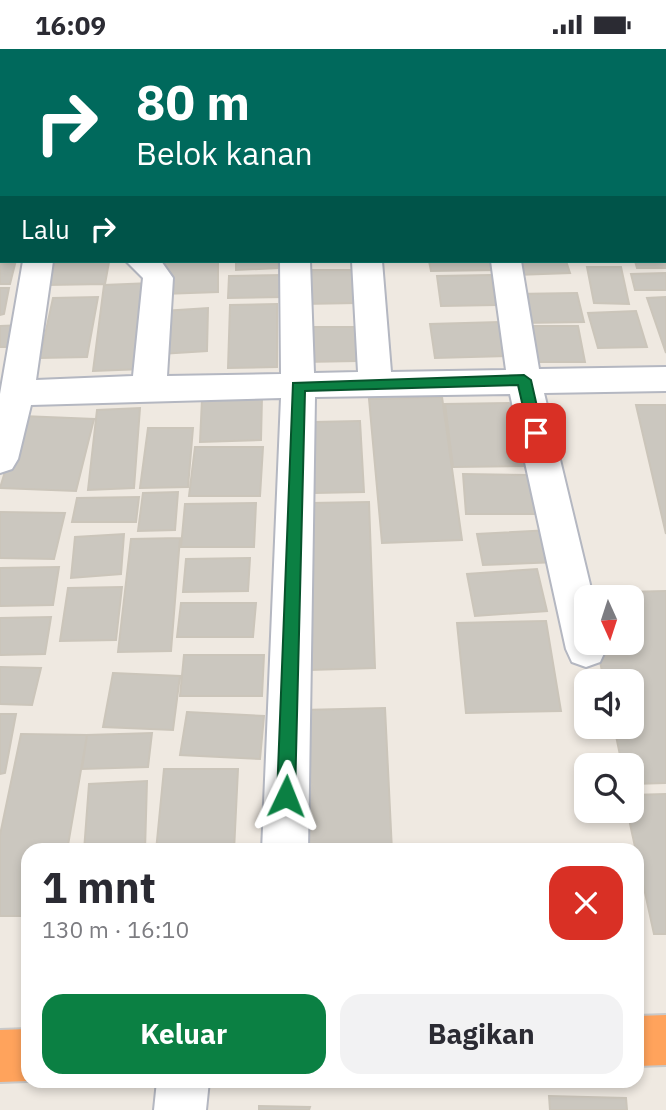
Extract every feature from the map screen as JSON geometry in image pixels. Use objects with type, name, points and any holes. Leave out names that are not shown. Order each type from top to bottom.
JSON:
[{"type":"highway","points":[[644,1041],[666,1040]]},
{"type":"highway","points":[[0,1056],[21,1055]]},
{"type":"street","points":[[0,459],[17,393],[38,263]]},
{"type":"street","points":[[144,263],[153,269],[158,278],[149,388]]},
{"type":"street","points":[[285,843],[298,386],[295,263]]},
{"type":"street","points":[[367,263],[376,384]]},
{"type":"street","points":[[506,263],[524,380],[574,597]]},
{"type":"street","points":[[17,393],[149,388],[666,379]]},
{"type":"street","points":[[180,1110],[182,1088]]},
{"type":"building","points":[[52,263],[109,263],[105,284],[47,285]]},
{"type":"building","points":[[165,263],[218,263],[218,292],[163,294]]},
{"type":"building","points":[[236,263],[278,263],[278,268],[236,270]]},
{"type":"building","points":[[429,263],[496,263],[498,270],[431,271]]},
{"type":"building","points":[[513,263],[567,263],[570,273],[516,275]]},
{"type":"building","points":[[636,263],[666,263],[666,268],[637,268]]},
{"type":"building","points":[[0,264],[15,264],[10,284],[0,284]]},
{"type":"building","points":[[587,267],[621,267],[629,304],[594,303]]},
{"type":"building","points":[[303,270],[356,270],[357,303],[301,304]]},
{"type":"building","points":[[666,273],[666,290],[635,290],[631,274]]},
{"type":"building","points":[[283,275],[283,297],[228,298],[229,276]]},
{"type":"building","points":[[491,275],[496,305],[441,306],[437,276]]},
{"type":"building","points":[[151,283],[144,369],[93,371],[104,285]]},
{"type":"building","points":[[0,288],[9,288],[4,314],[0,315]]},
{"type":"building","points":[[577,293],[584,322],[520,323],[515,294]]},
{"type":"building","points":[[98,297],[87,357],[40,358],[53,298]]},
{"type":"building","points":[[666,297],[666,353],[647,298]]},
{"type":"building","points":[[277,304],[277,367],[228,368],[230,305]]},
{"type":"building","points":[[208,308],[207,351],[161,354],[163,311]]},
{"type":"building","points":[[636,311],[647,347],[598,348],[588,313]]},
{"type":"building","points":[[500,322],[507,356],[435,358],[430,324]]},
{"type":"building","points":[[23,325],[19,347],[0,347],[0,326]]},
{"type":"building","points":[[521,326],[578,326],[585,362],[526,362]]},
{"type":"building","points":[[304,327],[356,327],[357,361],[303,362]]},
{"type":"building","points":[[262,397],[261,440],[200,442],[202,399]]},
{"type":"building","points":[[442,397],[462,540],[382,543],[369,399]]},
{"type":"building","points":[[519,403],[530,466],[453,467],[445,404]]},
{"type":"building","points":[[636,405],[666,405],[666,534]]},
{"type":"building","points":[[140,408],[134,488],[88,490],[97,410]]},
{"type":"building","points":[[22,416],[94,419],[76,491],[0,488]]},
{"type":"building","points":[[360,421],[364,492],[315,493],[313,422]]},
{"type":"building","points":[[148,428],[193,428],[188,487],[140,488]]},
{"type":"building","points":[[195,447],[263,447],[260,496],[189,496]]},
{"type":"building","points":[[463,474],[531,475],[537,514],[466,514]]},
{"type":"building","points":[[178,492],[175,530],[138,531],[143,493]]},
{"type":"building","points":[[139,497],[136,522],[72,522],[77,498]]},
{"type":"building","points":[[369,502],[375,668],[310,670],[311,503]]},
{"type":"building","points":[[256,503],[254,547],[181,547],[185,504]]},
{"type":"building","points":[[0,512],[65,513],[54,559],[0,558]]},
{"type":"building","points":[[551,530],[558,562],[483,565],[477,534]]},
{"type":"building","points":[[124,534],[121,574],[71,578],[75,537]]},
{"type":"building","points":[[180,538],[171,651],[118,652],[131,539]]},
{"type":"building","points":[[250,558],[248,591],[183,592],[186,559]]},
{"type":"building","points":[[59,567],[53,605],[0,606],[0,568]]},
{"type":"building","points":[[537,569],[547,611],[475,616],[467,574]]},
{"type":"building","points":[[122,587],[116,640],[60,641],[68,588]]},
{"type":"building","points":[[666,591],[666,783],[644,784],[644,753],[620,753],[617,739],[644,739],[644,669],[602,669],[599,655],[644,655],[644,592]]},
{"type":"building","points":[[181,603],[256,603],[253,637],[177,637]]},
{"type":"building","points":[[51,617],[45,654],[0,655],[0,618]]},
{"type":"building","points":[[546,621],[561,711],[466,713],[457,623]]},
{"type":"building","points":[[184,655],[264,655],[262,696],[180,696]]},
{"type":"building","points":[[0,667],[41,668],[32,705],[0,704]]},
{"type":"building","points":[[113,673],[180,676],[173,730],[103,727]]},
{"type":"building","points":[[385,708],[392,843],[302,843],[302,710]]},
{"type":"building","points":[[187,712],[264,716],[260,759],[180,755]]},
{"type":"building","points":[[0,714],[16,714],[5,773],[0,774]]},
{"type":"building","points":[[152,733],[148,767],[82,769],[87,735]]},
{"type":"building","points":[[21,734],[87,735],[68,843],[21,843],[21,916],[0,916],[0,835]]},
{"type":"building","points":[[164,769],[238,769],[234,843],[157,843]]},
{"type":"building","points":[[147,781],[145,843],[85,843],[89,784]]},
{"type":"building","points":[[666,794],[666,934],[654,934],[644,888],[644,843],[634,843],[630,823],[644,823],[644,795]]},
{"type":"building","points":[[549,1096],[626,1098],[627,1110],[550,1110]]},
{"type":"building","points":[[259,1106],[310,1107],[309,1110],[259,1110]]},
{"type":"route","points":[[286,796],[298,386],[524,380],[536,433]]}]
